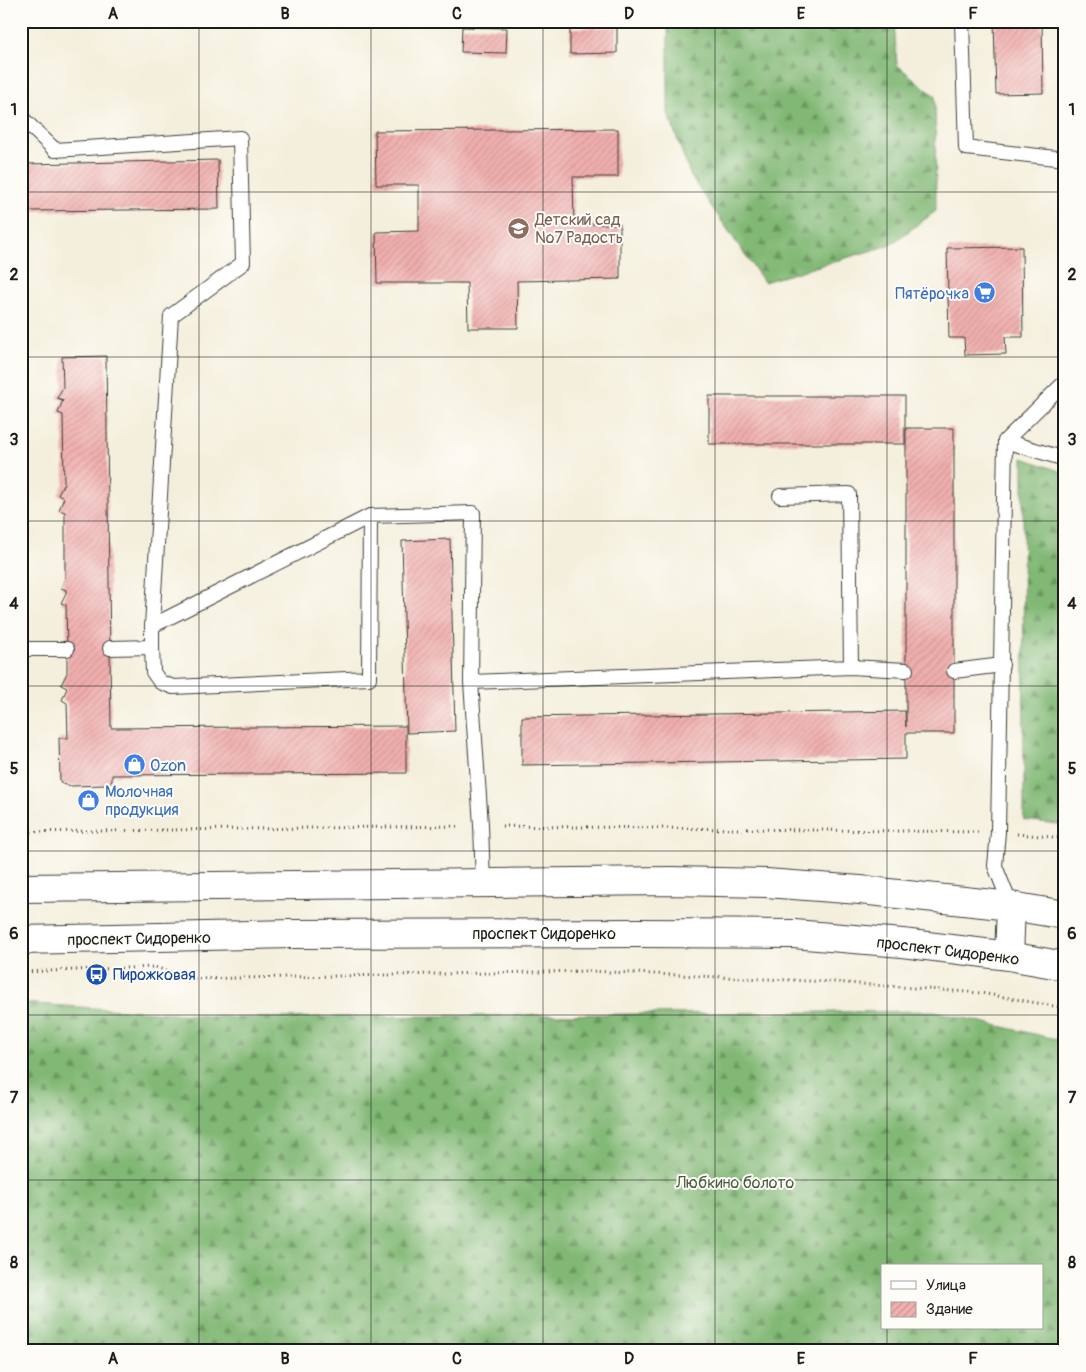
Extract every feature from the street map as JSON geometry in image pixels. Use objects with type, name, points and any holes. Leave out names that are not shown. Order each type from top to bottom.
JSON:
[{"type":"main road","points":[[21,888],[671,882],[766,883],[860,890],[1011,906],[1065,916]]},
{"type":"main road","points":[[1009,956],[1011,906]]},
{"type":"main road","name":"проспект Сидоренко","points":[[21,940],[301,934],[794,934],[902,943],[1009,956],[1065,966]]},
{"type":"lane","points":[[962,21],[966,148],[1065,159]]},
{"type":"lane","points":[[21,116],[55,150],[240,138],[243,262],[171,316],[152,626],[153,672],[160,682],[173,687],[368,678],[370,516]]},
{"type":"lane","points":[[1011,906],[995,866],[998,832],[1002,666],[1005,441],[1065,382]]},
{"type":"lane","points":[[1005,441],[1065,459]]},
{"type":"lane","points":[[780,496],[849,494],[852,667]]},
{"type":"lane","points":[[152,626],[370,516],[473,513],[472,682],[483,884]]},
{"type":"lane","points":[[110,648],[152,647]]},
{"type":"lane","points":[[21,649],[67,650]]},
{"type":"lane","points":[[954,671],[1002,666]]},
{"type":"lane","points":[[472,682],[852,667],[906,670]]},
{"type":"path","points":[[21,832],[481,825],[998,832],[1065,838]]},
{"type":"path","points":[[21,972],[155,967],[190,979],[588,971],[834,982],[981,992],[1065,1008]]},
{"type":"green space","points":[[668,21],[894,21],[897,65],[935,96],[936,211],[890,245],[764,282],[691,177],[668,113]]},
{"type":"green space","points":[[1023,458],[1065,473],[1065,825],[1024,820]]},
{"type":"green space","name":"Любкино болото","points":[[21,1003],[240,1018],[933,1011],[1065,1041],[1065,1351],[21,1351]]},
{"type":"building","points":[[994,21],[1042,21],[1043,93],[996,94]]},
{"type":"building","points":[[462,27],[507,28],[506,53],[461,52]]},
{"type":"building","points":[[617,27],[617,53],[570,54],[570,28]]},
{"type":"building","name":"Детский сад №7 Радость","points":[[618,129],[618,177],[573,177],[574,224],[620,224],[620,279],[517,281],[518,328],[468,328],[467,283],[377,283],[376,232],[419,231],[419,185],[376,185],[375,131]]},
{"type":"building","points":[[21,160],[26,164],[218,160],[219,209],[29,211],[21,208]]},
{"type":"building","name":"Пятёрочка","points":[[1022,247],[1023,337],[1005,337],[1006,354],[965,355],[964,338],[949,338],[947,248]]},
{"type":"building","points":[[106,356],[111,728],[406,726],[406,773],[112,775],[112,781],[106,785],[71,786],[62,784],[60,781],[59,738],[68,738],[67,703],[62,700],[67,688],[61,685],[67,673],[67,649],[66,605],[61,603],[66,593],[66,590],[61,588],[65,578],[65,512],[59,510],[64,498],[58,495],[64,483],[63,415],[58,413],[63,400],[57,398],[63,387],[62,357]]},
{"type":"building","points":[[709,396],[905,396],[905,444],[709,444]]},
{"type":"building","points":[[906,428],[954,428],[954,733],[906,733],[906,759],[522,765],[522,717],[905,711],[906,727]]},
{"type":"building","points":[[450,539],[455,731],[407,733],[402,541]]},
{"type":"place","name":"Детский сад №7 Радость","points":[[519,228]]},
{"type":"place","name":"Пятёрочка","points":[[985,293]]},
{"type":"place","name":"Ozon","points":[[134,765]]},
{"type":"place","name":"Молочная продукция","points":[[89,800]]},
{"type":"place","name":"Пирожковая","points":[[97,974]]}]
